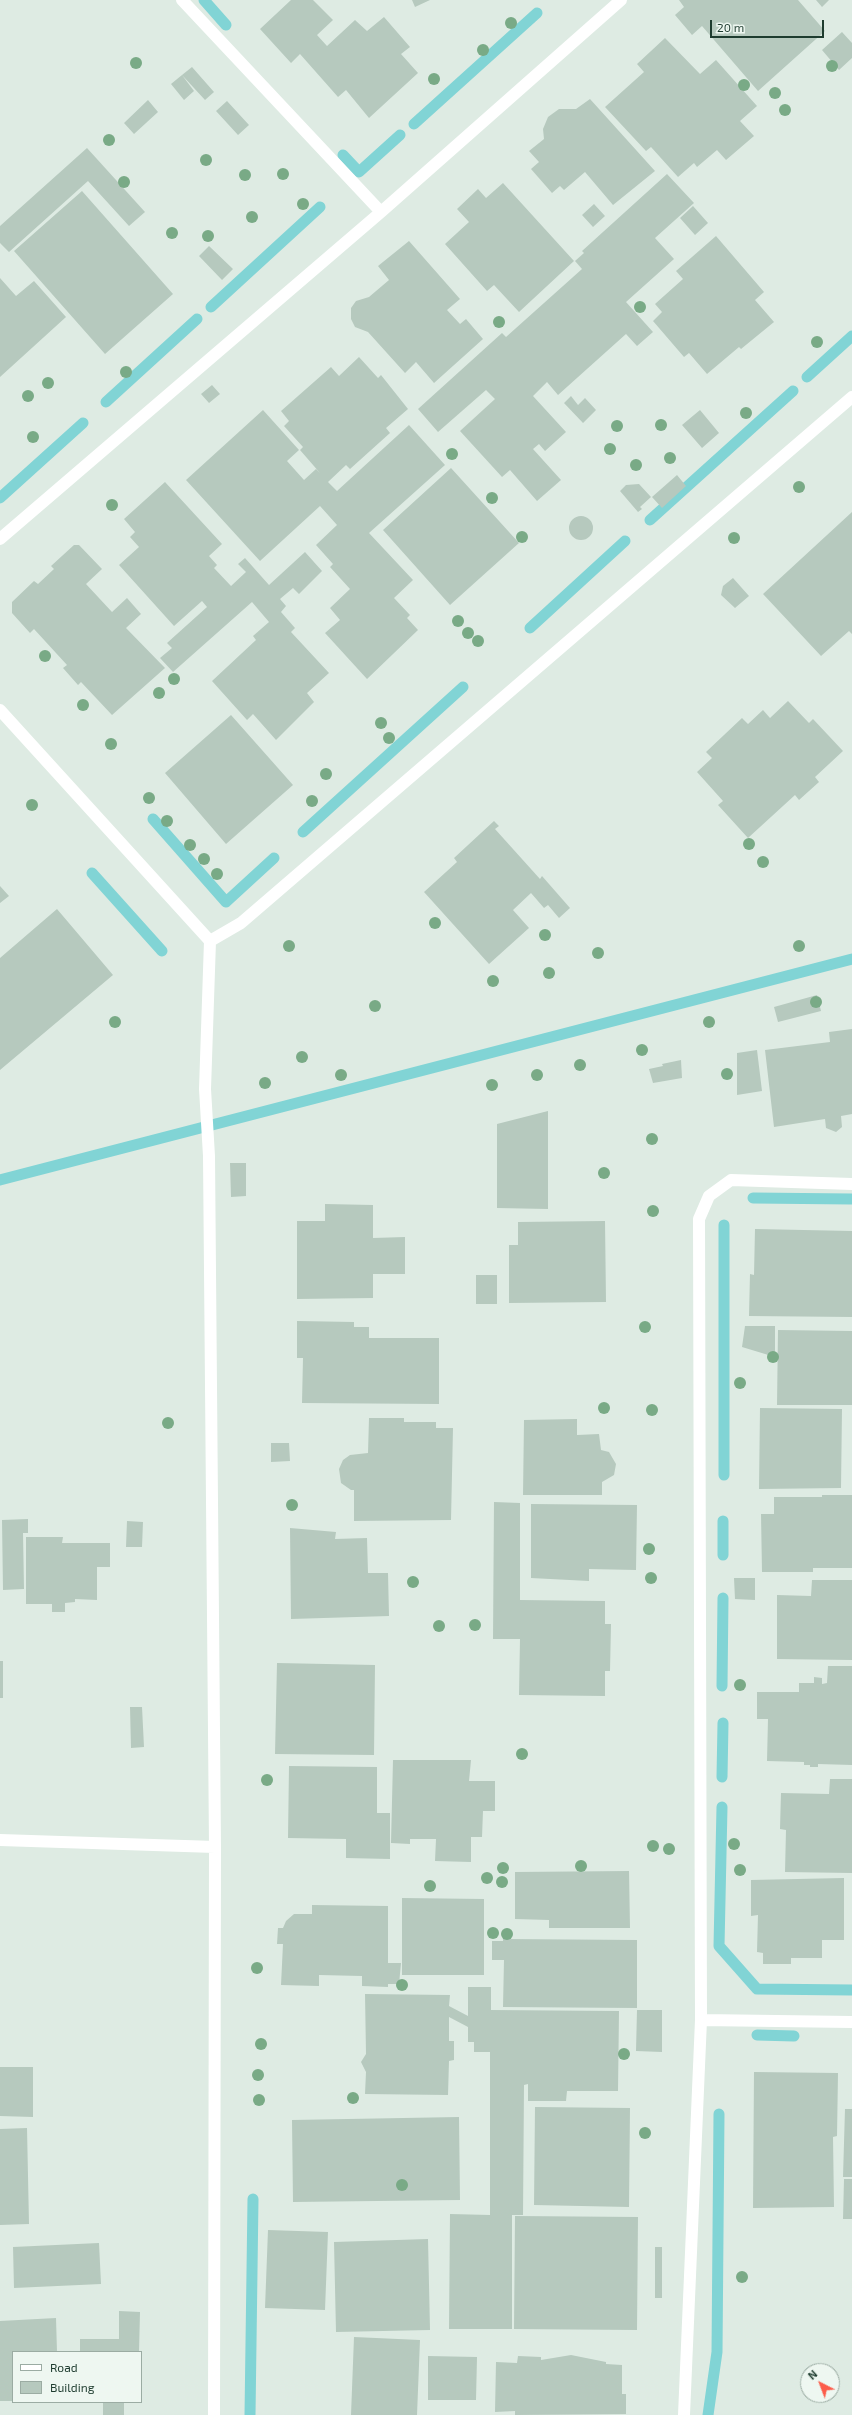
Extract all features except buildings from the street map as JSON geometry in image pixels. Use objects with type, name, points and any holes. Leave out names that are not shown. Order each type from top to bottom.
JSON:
[{"type":"street","points":[[182,0],[381,212]]},
{"type":"street","points":[[0,539],[381,212],[621,0]]},
{"type":"street","points":[[210,941],[241,923],[852,397]]},
{"type":"street","points":[[0,710],[210,941],[205,1089],[209,1156],[215,1847],[214,2415]]},
{"type":"street","points":[[684,2415],[701,2020],[699,1219],[709,1196],[731,1180],[852,1184]]},
{"type":"street","points":[[0,1840],[215,1847]]},
{"type":"street","points":[[701,2020],[852,2022]]},
{"type":"waterway","points":[[204,0],[226,25]]},
{"type":"waterway","points":[[414,124],[537,13]]},
{"type":"waterway","points":[[343,155],[359,172],[400,135]]},
{"type":"waterway","points":[[211,307],[320,207]]},
{"type":"waterway","points":[[106,402],[197,319]]},
{"type":"waterway","points":[[807,377],[852,336]]},
{"type":"waterway","points":[[650,520],[793,391]]},
{"type":"waterway","points":[[0,498],[83,423]]},
{"type":"waterway","points":[[530,628],[625,541]]},
{"type":"waterway","points":[[303,832],[463,687]]},
{"type":"waterway","points":[[153,819],[226,902],[274,858]]},
{"type":"waterway","points":[[92,873],[162,951]]},
{"type":"waterway","points":[[0,1180],[852,959]]},
{"type":"waterway","points":[[753,1198],[852,1199]]},
{"type":"waterway","points":[[724,1225],[724,1475]]},
{"type":"waterway","points":[[723,1521],[723,1555]]},
{"type":"waterway","points":[[722,1686],[723,1598]]},
{"type":"waterway","points":[[722,1777],[723,1723]]},
{"type":"waterway","points":[[722,1807],[719,1946],[757,1989],[852,1990]]},
{"type":"waterway","points":[[757,2035],[794,2036]]},
{"type":"waterway","points":[[708,2415],[717,2352],[719,2114]]},
{"type":"waterway","points":[[250,2415],[253,2199]]}]
